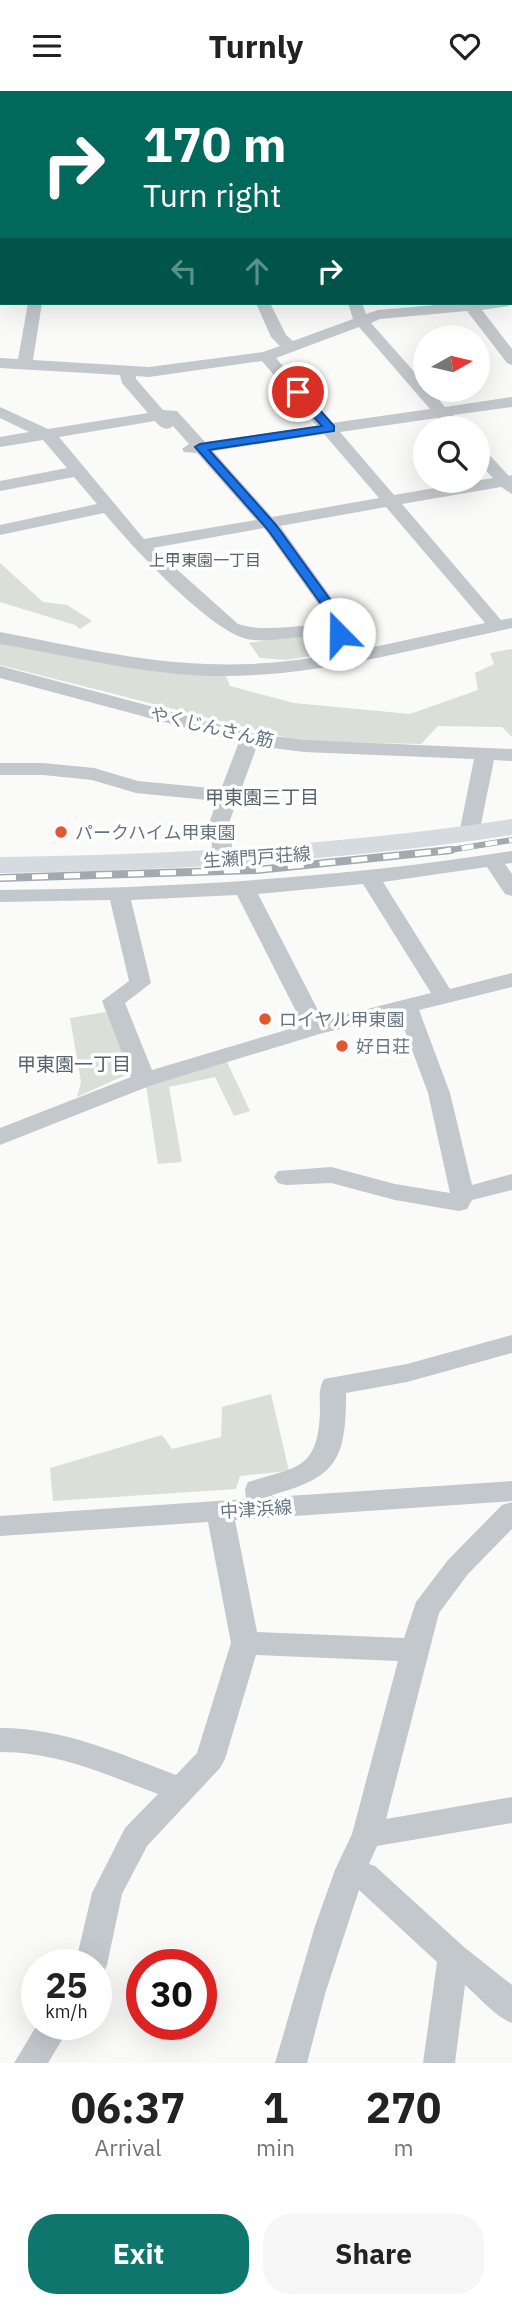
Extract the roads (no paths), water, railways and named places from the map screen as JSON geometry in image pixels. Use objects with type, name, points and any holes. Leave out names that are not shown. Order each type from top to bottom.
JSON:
[{"type":"main road","name":"生瀬門戸荘線","points":[[0,865],[223,861],[355,849],[512,827]]},
{"type":"street","points":[[24,363],[35,305]]},
{"type":"street","points":[[264,305],[279,337],[289,346]]},
{"type":"street","points":[[356,305],[360,319],[444,416]]},
{"type":"street","points":[[0,363],[149,373],[266,356],[360,319],[378,315],[470,305],[512,360]]},
{"type":"street","points":[[266,356],[393,504],[505,624]]},
{"type":"street","points":[[128,371],[128,380],[159,416]]},
{"type":"street","points":[[194,448],[512,402]]},
{"type":"street","points":[[0,412],[49,436],[143,547],[232,628],[253,635],[310,629],[339,634]]},
{"type":"street","points":[[0,442],[171,414],[194,448],[263,526],[340,622],[339,634],[354,655]]},
{"type":"street","points":[[490,464],[510,485]]},
{"type":"street","points":[[0,487],[79,471]]},
{"type":"street","points":[[143,547],[510,485]]},
{"type":"street","points":[[0,530],[109,507]]},
{"type":"street","points":[[0,638],[169,667],[212,670],[299,665],[505,624]]},
{"type":"street","name":"やくじんさん筋","points":[[0,672],[250,739],[303,746],[512,755]]},
{"type":"street","points":[[223,861],[220,820],[250,739]]},
{"type":"street","points":[[469,834],[485,754]]},
{"type":"street","points":[[0,769],[43,769],[94,774],[136,787],[228,796]]},
{"type":"street","points":[[0,896],[119,895],[245,889],[369,877],[503,859],[512,890]]},
{"type":"street","points":[[369,877],[443,995]]},
{"type":"street","points":[[245,889],[316,1028]]},
{"type":"street","points":[[119,895],[141,983],[113,1001],[144,1080]]},
{"type":"street","points":[[0,1136],[144,1080],[316,1028],[512,980]]},
{"type":"street","points":[[286,1177],[331,1175],[395,1192],[459,1203],[461,1195],[439,1093],[405,1005]]},
{"type":"street","points":[[461,1195],[512,1182]]},
{"type":"street","points":[[261,1508],[258,1489],[304,1474],[319,1465],[332,1434],[333,1386],[407,1373],[512,1344]]},
{"type":"street","name":"中津浜線","points":[[0,1526],[512,1491]]},
{"type":"street","points":[[95,1949],[107,1893],[135,1837],[210,1759],[245,1643],[220,1511]]},
{"type":"street","points":[[291,2063],[302,2017],[350,1870],[367,1835],[426,1610],[458,1567],[512,1512]]},
{"type":"street","points":[[245,1643],[415,1650]]},
{"type":"street","points":[[0,1740],[23,1738],[64,1747],[179,1789]]},
{"type":"street","points":[[367,1835],[512,1809]]},
{"type":"street","points":[[350,1870],[363,1875],[453,1957],[501,1995],[512,2009]]},
{"type":"street","points":[[439,2063],[453,1957]]},
{"type":"street","points":[[30,2063],[45,2040]]},
{"type":"railway","points":[[449,850],[512,840]]},
{"type":"railway","points":[[0,878],[257,870],[449,850]]},
{"type":"railway","points":[[438,852],[449,850]]},
{"type":"place","name":"パークハイム甲東園","points":[[61,832]]},
{"type":"place","name":"ロイヤル甲東園","points":[[265,1019]]},
{"type":"place","name":"好日荘","points":[[342,1046]]},
{"type":"district","name":"上甲東園一丁目","points":[[205,560]]},
{"type":"district","name":"甲東園三丁目","points":[[262,797]]},
{"type":"district","name":"甲東園一丁目","points":[[74,1064]]}]
